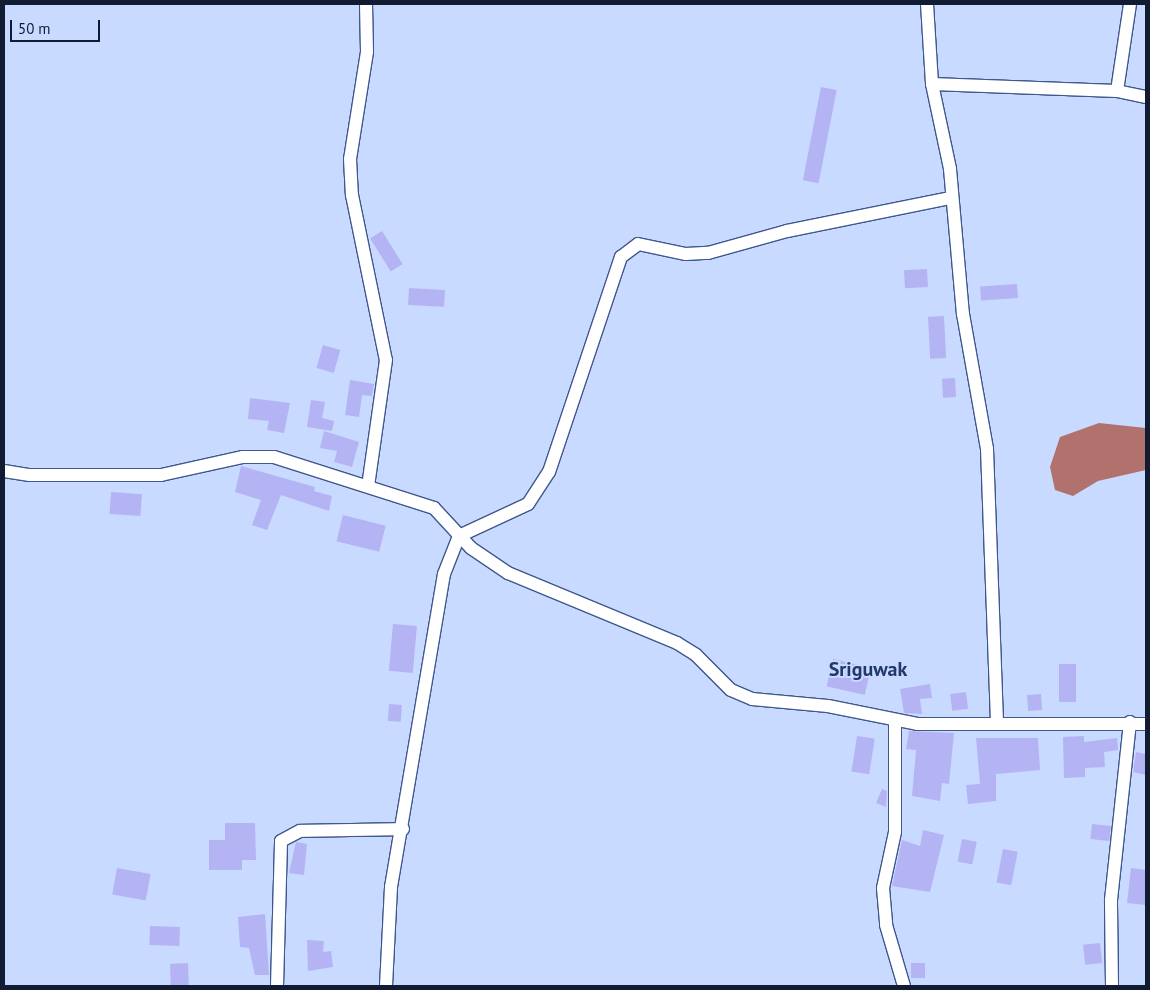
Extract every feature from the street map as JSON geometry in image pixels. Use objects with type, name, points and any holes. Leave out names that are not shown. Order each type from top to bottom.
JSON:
[{"type":"street","points":[[366,4],[367,52],[350,159],[352,195],[386,360],[368,486]]},
{"type":"street","points":[[927,4],[932,84],[950,170],[951,198],[963,314],[989,471],[997,724]]},
{"type":"street","points":[[1116,91],[1130,4]]},
{"type":"street","points":[[932,84],[1116,91],[1146,97]]},
{"type":"street","points":[[386,986],[391,887],[403,829],[433,627],[444,574],[459,536],[512,514],[538,492],[627,249],[653,244],[686,254],[708,252],[787,231],[951,198]]},
{"type":"street","points":[[4,471],[30,475],[160,475],[263,456],[368,486],[434,508],[459,536],[508,573],[677,643],[696,655],[730,690],[752,699],[828,706],[895,721],[997,724],[1130,722],[1146,724]]},
{"type":"street","points":[[895,721],[895,832],[883,888],[886,925],[904,986]]},
{"type":"street","points":[[1112,986],[1111,900],[1130,722]]},
{"type":"street","points":[[278,986],[281,841],[300,831],[403,829]]},
{"type":"shaded area","points":[[1099,423],[1146,428],[1146,470],[1098,481],[1073,496],[1055,490],[1050,467],[1060,437]]},
{"type":"building","points":[[821,87],[837,90],[819,183],[803,180]]},
{"type":"building","points":[[382,231],[403,264],[391,271],[370,238]]},
{"type":"building","points":[[927,269],[928,287],[905,288],[904,270]]},
{"type":"building","points":[[1017,284],[1018,298],[981,301],[980,287]]},
{"type":"building","points":[[409,288],[445,290],[444,307],[408,305]]},
{"type":"building","points":[[944,316],[946,358],[930,359],[928,317]]},
{"type":"building","points":[[323,345],[340,350],[334,373],[316,368]]},
{"type":"building","points":[[955,378],[956,397],[943,398],[942,379]]},
{"type":"building","points":[[350,380],[374,384],[372,396],[362,395],[359,417],[345,415]]},
{"type":"building","points":[[250,398],[290,403],[284,433],[267,430],[269,421],[248,419]]},
{"type":"building","points":[[311,400],[325,402],[322,418],[334,421],[332,431],[307,427]]},
{"type":"building","points":[[324,431],[359,442],[352,467],[334,462],[337,451],[320,448]]},
{"type":"building","points":[[241,466],[315,487],[314,491],[332,496],[329,511],[281,495],[267,530],[252,525],[261,500],[235,492]]},
{"type":"building","points":[[111,492],[142,494],[140,516],[109,514]]},
{"type":"building","points":[[343,515],[386,526],[379,552],[336,541]]},
{"type":"building","points":[[393,624],[417,626],[413,673],[389,671]]},
{"type":"building","points":[[833,659],[871,668],[865,695],[827,686]]},
{"type":"building","points":[[1059,664],[1076,664],[1076,702],[1059,702]]},
{"type":"building","points":[[930,684],[932,698],[920,699],[922,714],[904,713],[900,689]]},
{"type":"building","points":[[966,692],[968,709],[952,711],[950,694]]},
{"type":"building","points":[[1041,694],[1042,710],[1028,711],[1027,695]]},
{"type":"building","points":[[389,704],[402,705],[401,722],[388,721]]},
{"type":"building","points":[[909,731],[954,733],[949,784],[942,783],[940,801],[912,796],[916,750],[906,749]]},
{"type":"building","points":[[857,736],[875,739],[869,774],[851,772]]},
{"type":"building","points":[[1084,736],[1084,742],[1117,738],[1118,750],[1104,752],[1105,767],[1085,768],[1085,777],[1064,778],[1063,737]]},
{"type":"building","points":[[976,738],[1038,738],[1040,770],[996,774],[996,801],[968,804],[966,785],[980,784]]},
{"type":"building","points":[[1136,752],[1146,754],[1146,775],[1133,772]]},
{"type":"building","points":[[882,789],[887,791],[886,807],[876,803]]},
{"type":"building","points":[[225,823],[255,823],[256,860],[242,860],[242,870],[209,870],[209,840],[225,840]]},
{"type":"building","points":[[1092,824],[1111,826],[1109,841],[1090,839]]},
{"type":"building","points":[[923,830],[944,835],[930,892],[892,886],[902,840],[920,846]]},
{"type":"building","points":[[962,839],[977,842],[972,864],[958,862]]},
{"type":"building","points":[[296,842],[307,844],[304,875],[289,873]]},
{"type":"building","points":[[1003,849],[1018,852],[1011,885],[997,882]]},
{"type":"building","points":[[117,868],[150,874],[146,900],[112,895]]},
{"type":"building","points":[[1131,868],[1146,870],[1146,905],[1127,903]]},
{"type":"building","points":[[265,914],[269,975],[255,975],[249,948],[240,947],[238,917]]},
{"type":"building","points":[[150,926],[180,927],[179,946],[149,945]]},
{"type":"building","points":[[307,940],[324,941],[323,952],[331,951],[333,967],[308,971]]},
{"type":"building","points":[[1100,943],[1102,963],[1085,965],[1083,945]]},
{"type":"building","points":[[188,963],[189,986],[171,986],[170,964]]},
{"type":"building","points":[[911,963],[925,963],[925,978],[911,978]]},
{"type":"district","name":"Sriguwak","points":[[868,669]]}]
